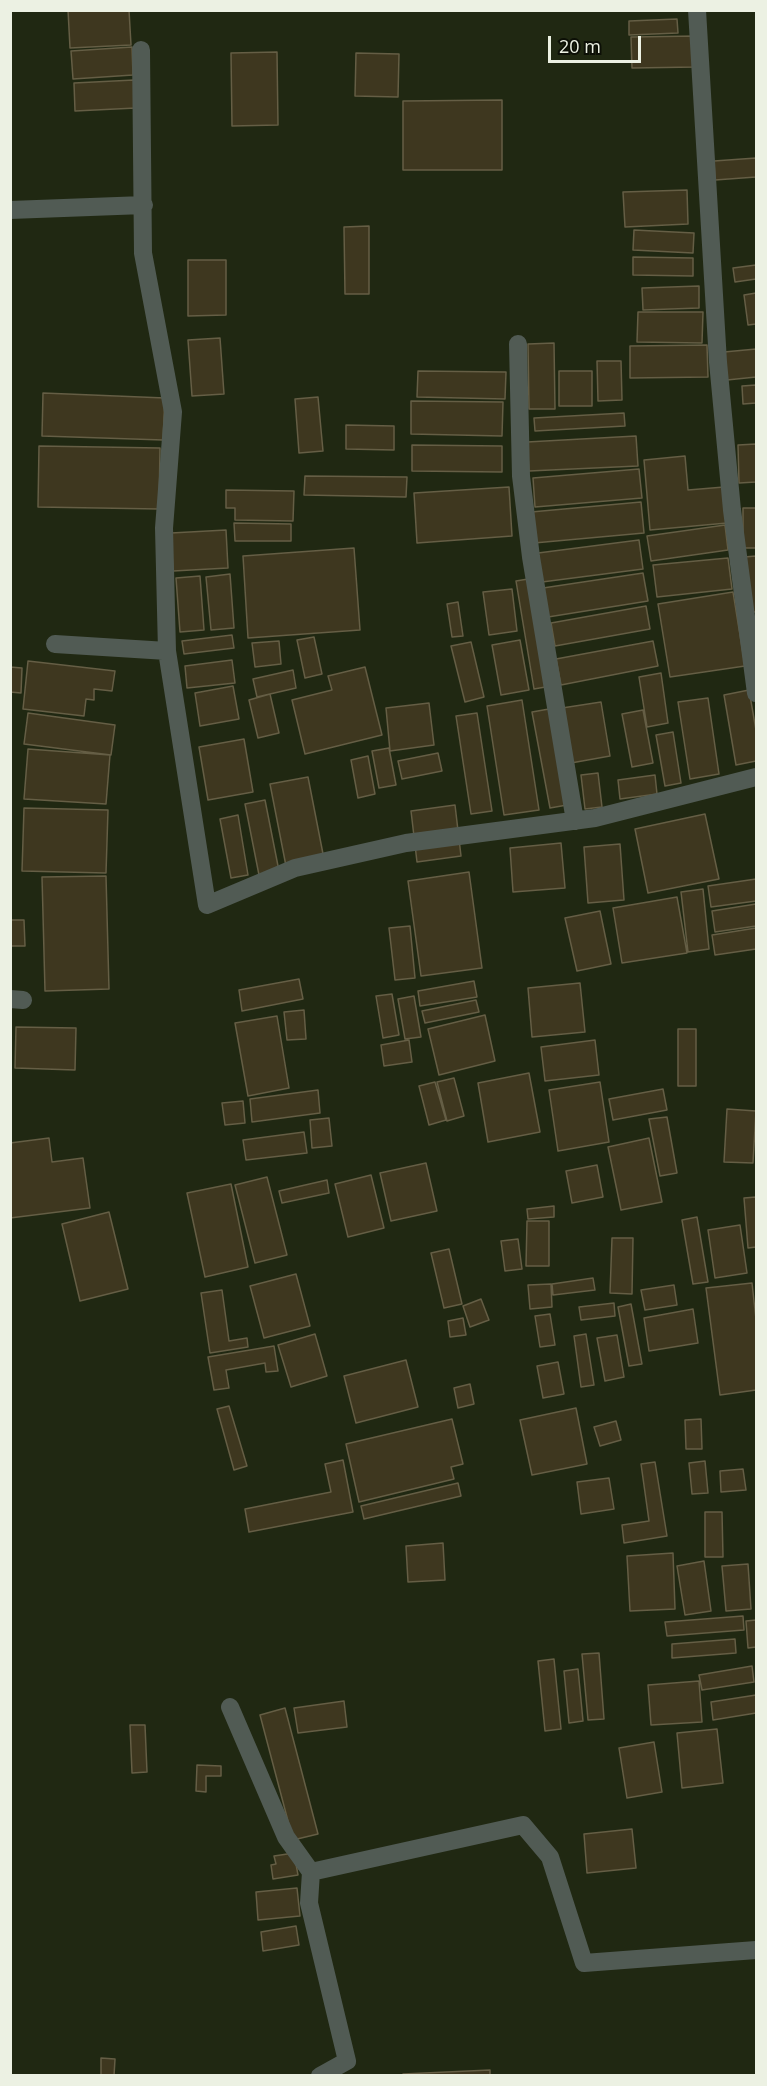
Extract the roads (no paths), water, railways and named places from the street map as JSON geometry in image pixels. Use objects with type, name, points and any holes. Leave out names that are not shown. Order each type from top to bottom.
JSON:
[{"type":"street","points":[[697,10],[718,362],[732,510],[756,693]]},
{"type":"street","points":[[141,50],[143,253],[173,412],[164,528],[167,651],[207,905],[295,868],[406,843],[595,818],[756,777]]},
{"type":"street","points":[[10,210],[144,205]]},
{"type":"street","points":[[518,344],[523,487],[531,557],[575,821]]},
{"type":"street","points":[[55,644],[167,651]]},
{"type":"street","points":[[230,1707],[286,1837],[311,1872],[309,1903],[347,2061],[320,2076]]},
{"type":"street","points":[[311,1872],[523,1825],[550,1857],[584,1963],[756,1950]]}]
